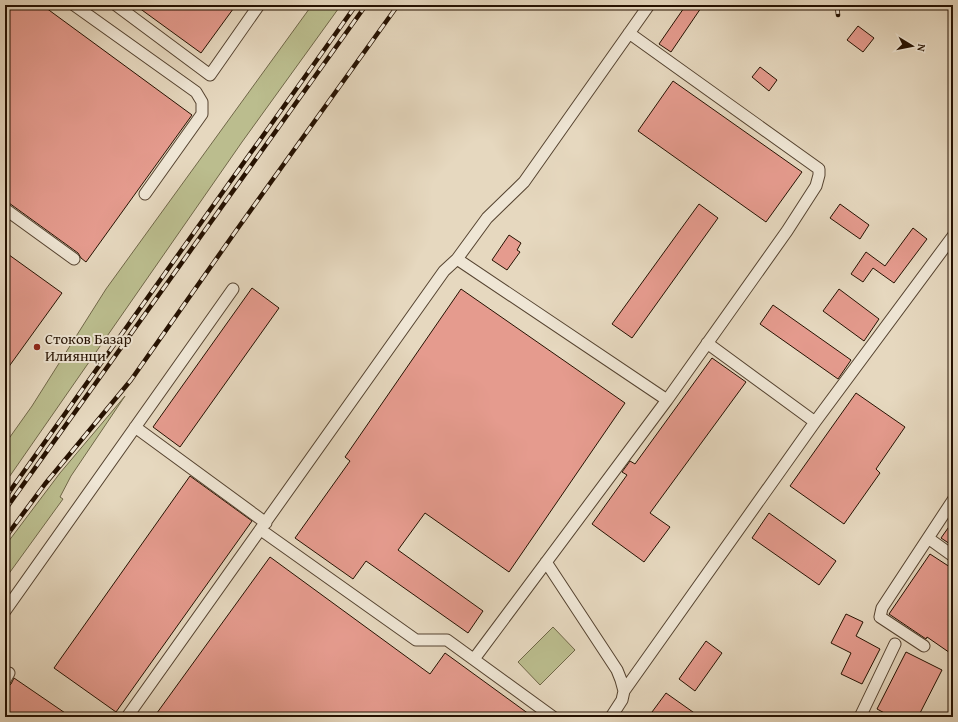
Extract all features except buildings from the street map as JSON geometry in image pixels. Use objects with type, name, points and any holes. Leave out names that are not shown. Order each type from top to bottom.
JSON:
[{"type":"lane","points":[[74,5],[196,92],[202,102],[202,114],[146,194]]},
{"type":"lane","points":[[116,5],[210,75],[259,5]]},
{"type":"lane","points":[[127,717],[444,271],[457,260],[487,218],[524,182],[649,5]]},
{"type":"lane","points":[[474,659],[667,400],[810,196],[816,186],[819,175],[819,169],[629,33]]},
{"type":"lane","points":[[5,209],[74,259]]},
{"type":"lane","points":[[624,691],[815,422],[953,236]]},
{"type":"lane","points":[[457,260],[667,400]]},
{"type":"lane","points":[[5,611],[233,289]]},
{"type":"lane","points":[[707,343],[815,422]]},
{"type":"lane","points":[[135,427],[263,526],[416,640],[447,640],[553,717]]},
{"type":"lane","points":[[924,646],[880,617],[882,608],[953,500]]},
{"type":"lane","points":[[928,538],[953,556]]},
{"type":"lane","points":[[546,562],[617,670],[622,680],[624,691],[622,700],[611,717]]},
{"type":"lane","points":[[860,717],[895,644]]},
{"type":"green space","points":[[312,5],[341,5],[242,142],[5,483],[5,444],[32,406],[106,289]]},
{"type":"green space","points":[[125,396],[71,476],[60,497],[63,499],[5,579],[5,546],[60,473]]},
{"type":"green space","points":[[553,627],[575,650],[540,685],[518,662]]},
{"type":"railway","points":[[5,498],[356,5]]},
{"type":"railway","points":[[5,510],[366,5]]},
{"type":"railway","points":[[5,538],[45,484],[131,380],[398,5]]},
{"type":"railway","points":[[837,5],[838,15]]},
{"type":"place","name":"Стоков Базар Илиянци","points":[[37,347]]}]
